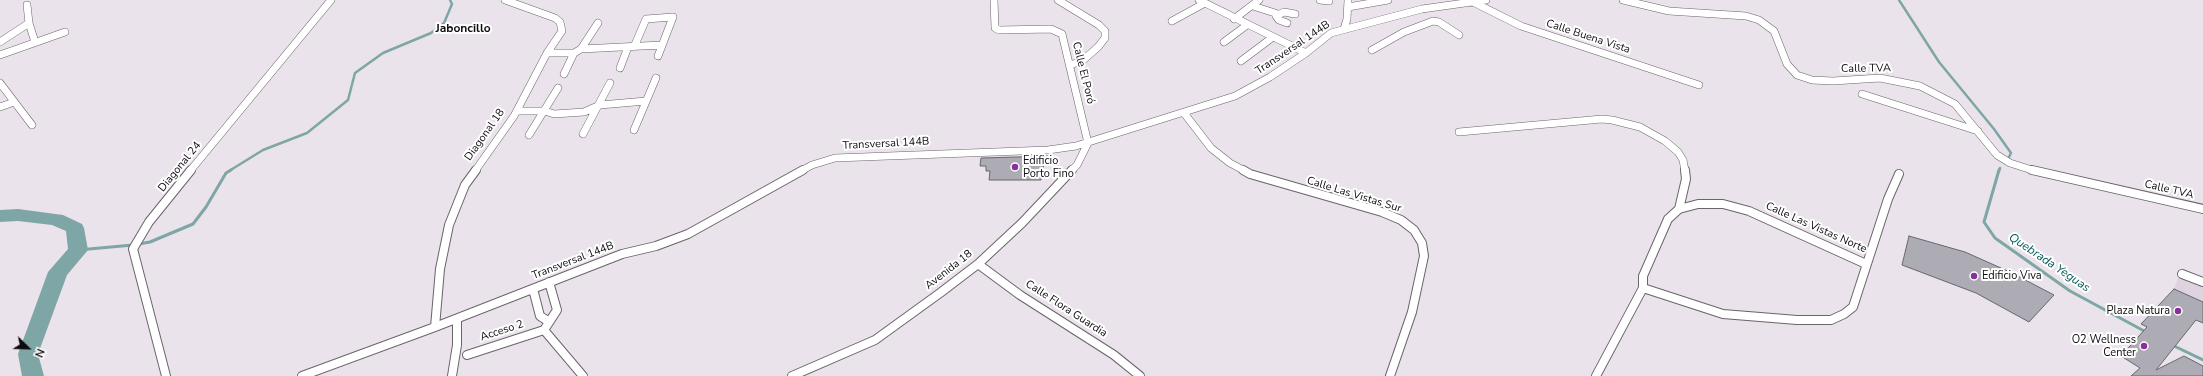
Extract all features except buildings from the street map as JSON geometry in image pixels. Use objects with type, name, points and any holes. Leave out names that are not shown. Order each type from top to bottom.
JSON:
[{"type":"street","name":"Diagonal 24","points":[[166,376],[136,265],[133,249],[136,242],[149,222],[331,0]]},
{"type":"street","name":"Diagonal 18","points":[[435,327],[440,269],[449,225],[465,185],[517,111],[547,53],[562,31],[560,22],[545,13],[506,0]]},
{"type":"street","name":"Calle El Poró","points":[[994,0],[996,29],[1003,31],[1051,29],[1062,34],[1088,143]]},
{"type":"street","points":[[1058,0],[1099,25],[1105,31],[1105,38],[1098,47],[1082,61],[1070,65]]},
{"type":"street","points":[[1234,19],[1259,0]]},
{"type":"street","points":[[1320,0],[1329,1]]},
{"type":"street","points":[[1344,29],[1347,19],[1348,3],[1388,0]]},
{"type":"street","name":"Transversal 144B","points":[[302,376],[457,319],[622,254],[656,246],[688,234],[812,165],[835,158],[957,150],[1048,150],[1088,143],[1235,96],[1270,77],[1306,53],[1331,33],[1422,9],[1486,0]]},
{"type":"street","name":"Calle TVA","points":[[1623,0],[1668,12],[1746,16],[1759,20],[1774,31],[1787,64],[1797,75],[1812,80],[1833,81],[1880,78],[1897,80],[1920,86],[1954,104],[1997,154],[2018,166],[2203,209]]},
{"type":"street","points":[[1172,22],[1202,2],[1306,53]]},
{"type":"street","name":"Calle Buena Vista","points":[[1473,2],[1521,26],[1699,85]]},
{"type":"street","points":[[27,5],[35,42]]},
{"type":"street","points":[[1253,6],[1278,14],[1284,12],[1295,14]]},
{"type":"street","points":[[1278,14],[1276,18],[1287,23]]},
{"type":"street","points":[[620,68],[646,19],[673,17],[658,56]]},
{"type":"street","points":[[1372,50],[1404,32],[1433,21],[1439,22],[1459,35]]},
{"type":"street","points":[[0,42],[30,23]]},
{"type":"street","points":[[581,50],[598,23]]},
{"type":"street","points":[[1224,42],[1247,25]]},
{"type":"street","points":[[0,55],[65,32]]},
{"type":"street","points":[[1241,61],[1273,37]]},
{"type":"street","points":[[547,53],[574,53],[581,50],[662,45]]},
{"type":"street","points":[[564,74],[574,53]]},
{"type":"street","points":[[634,130],[656,78]]},
{"type":"street","points":[[583,134],[600,105],[610,83]]},
{"type":"street","points":[[0,84],[32,125]]},
{"type":"street","points":[[529,136],[558,88]]},
{"type":"street","points":[[1862,94],[1978,132]]},
{"type":"street","points":[[517,111],[544,110],[554,114],[584,112],[600,105],[646,101]]},
{"type":"street","points":[[0,106],[14,102]]},
{"type":"street","name":"Calle Las Vistas Sur","points":[[1184,113],[1211,148],[1230,163],[1250,174],[1382,212],[1402,220],[1414,230],[1422,243],[1424,256],[1412,312],[1390,376]]},
{"type":"street","points":[[1459,132],[1602,119],[1612,120],[1640,127],[1665,141],[1678,152],[1683,160],[1686,179],[1679,209],[1668,219],[1660,235],[1643,276],[1642,288],[1596,376]]},
{"type":"street","name":"Avenida 18","points":[[792,376],[875,340],[978,264],[1022,223],[1077,165],[1088,143]]},
{"type":"street","points":[[1866,264],[1888,199],[1899,174]]},
{"type":"street","name":"Calle Las Vistas Norte","points":[[1642,288],[1687,304],[1723,314],[1797,320],[1831,320],[1844,314],[1853,307],[1866,264],[1735,206],[1711,203],[1679,209]]},
{"type":"street","name":"Calle Flora Guardia","points":[[978,264],[1020,295],[1114,355],[1140,376]]},
{"type":"street","points":[[2182,274],[2203,282]]},
{"type":"street","points":[[549,282],[557,310],[548,321],[544,330],[582,376]]},
{"type":"street","points":[[533,289],[540,316],[548,321]]},
{"type":"street","points":[[452,376],[457,345],[457,319]]},
{"type":"street","name":"Acceso 2","points":[[467,355],[544,330]]},
{"type":"shaded area","points":[[2178,278],[2203,287],[2203,302],[2174,289]]},
{"type":"waterway","points":[[229,171],[263,150],[307,133],[348,100],[355,73],[383,53],[431,33],[444,23],[452,4],[450,0]]},
{"type":"waterway","name":"Quebrada Yeguas","points":[[1899,0],[1939,62],[1994,129],[2011,153],[2009,157]]},
{"type":"waterway","points":[[139,244],[150,242],[193,224],[206,207],[226,173],[231,170]]},
{"type":"waterway","name":"Quebrada Yeguas","points":[[1999,170],[1984,222],[1995,238],[2070,291],[2146,332]]},
{"type":"waterway","points":[[0,216],[18,215],[56,219],[75,228],[78,250],[58,272],[28,354],[33,376]]},
{"type":"waterway","points":[[78,250],[133,245]]},
{"type":"waterway","name":"Quebrada Yeguas","points":[[2172,345],[2203,360]]},
{"type":"place","name":"Edificio Porto Fino","points":[[1015,167]]},
{"type":"place","name":"Edificio Viva","points":[[1974,276]]},
{"type":"place","name":"Plaza Natura","points":[[2178,311]]},
{"type":"place","name":"O2 Wellness Center","points":[[2144,346]]},
{"type":"district","name":"Jaboncillo","points":[[463,29]]}]
